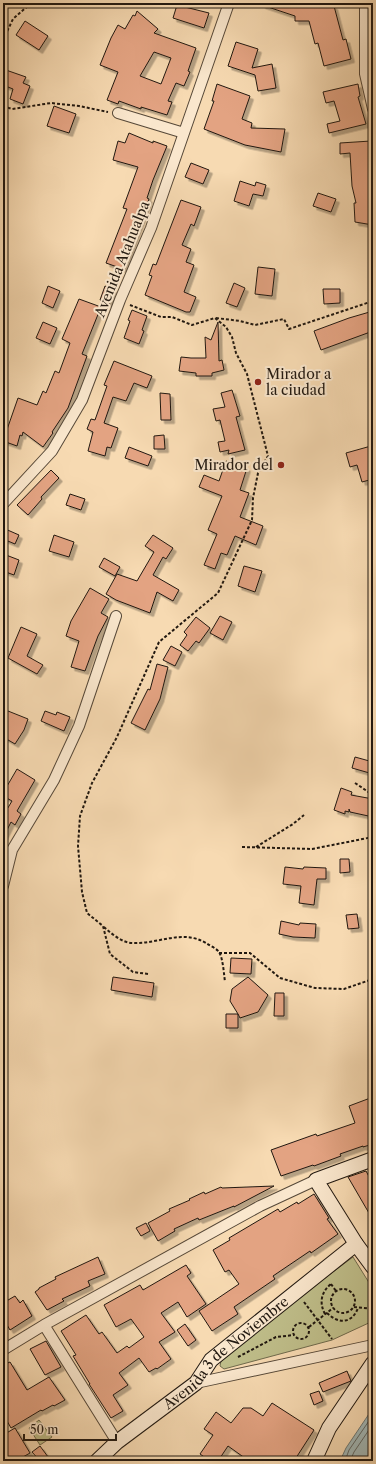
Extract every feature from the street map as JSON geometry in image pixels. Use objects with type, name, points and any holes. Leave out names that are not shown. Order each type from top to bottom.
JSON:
[{"type":"main road","points":[[373,1159],[316,1180],[356,1244],[373,1267]]},
{"type":"main road","name":"Avenida 3 de Noviembre","points":[[97,1461],[117,1442],[196,1383],[211,1360],[356,1244]]},
{"type":"main road","points":[[314,1461],[329,1428],[373,1363]]},
{"type":"street","name":"Avenida Atahualpa","points":[[3,504],[52,451],[82,400],[120,300],[151,228],[229,3]]},
{"type":"street","points":[[365,3],[365,74],[373,109]]},
{"type":"street","points":[[118,113],[184,133]]},
{"type":"street","points":[[3,886],[12,850],[54,780],[79,726],[116,616]]},
{"type":"street","points":[[3,1350],[44,1325],[260,1206],[316,1180]]},
{"type":"street","points":[[44,1325],[117,1442]]},
{"type":"street","points":[[196,1383],[373,1345]]},
{"type":"path","points":[[3,40],[13,19],[31,3]]},
{"type":"path","points":[[3,106],[12,109],[51,103],[118,113]]},
{"type":"path","points":[[120,300],[161,317],[172,317],[192,325],[215,318],[240,321],[255,325],[284,319],[289,329],[373,300]]},
{"type":"path","points":[[215,318],[226,327],[232,337],[236,353],[247,374],[268,456],[258,473],[253,498],[252,520],[218,593],[159,642],[117,737],[92,783],[80,816],[78,846],[82,892],[88,913],[116,937],[132,943],[182,936],[193,937],[200,940],[216,949],[219,953],[225,982]]},
{"type":"path","points":[[355,783],[373,795]]},
{"type":"path","points":[[256,847],[293,824],[304,815]]},
{"type":"path","points":[[242,847],[312,849],[373,837]]},
{"type":"path","points":[[103,926],[110,954],[133,972],[148,974]]},
{"type":"path","points":[[219,953],[250,953],[280,978],[315,988],[344,989],[373,979]]},
{"type":"path","points":[[328,1281],[336,1291]]},
{"type":"path","points":[[331,1284],[323,1293],[322,1298],[322,1309],[326,1314],[345,1321],[352,1319],[358,1308]]},
{"type":"path","points":[[354,1308],[355,1298],[350,1291],[341,1289],[336,1291],[331,1299],[334,1308],[341,1313],[346,1313],[354,1308],[373,1309]]},
{"type":"path","points":[[296,1292],[332,1340]]},
{"type":"path","points":[[309,1327],[334,1308]]},
{"type":"path","points":[[234,1359],[276,1337],[294,1335],[299,1339],[305,1338],[310,1333],[309,1327],[304,1323],[298,1324],[294,1328],[294,1335]]},
{"type":"shaded area","points":[[353,1257],[373,1289],[373,1321],[332,1340],[224,1369],[220,1366],[221,1361],[253,1334]]},
{"type":"shaded area","points":[[39,1420],[52,1437],[40,1445],[29,1428]]},
{"type":"water","points":[[373,1408],[373,1461],[340,1461],[346,1448]]},
{"type":"building","points":[[262,3],[325,3],[334,6],[343,40],[346,39],[351,59],[324,66],[318,43],[315,44],[309,21],[295,21],[295,16],[262,5]]},
{"type":"building","points":[[177,5],[209,13],[204,28],[173,18]]},
{"type":"building","points":[[137,11],[158,29],[154,33],[196,48],[188,71],[190,72],[184,86],[176,83],[168,101],[172,102],[167,115],[141,107],[141,109],[119,101],[118,104],[107,100],[118,72],[100,65],[118,25],[125,29],[133,15],[135,16]],"holes":[[[154,52],[171,58],[161,84],[140,76]]]},
{"type":"building","points":[[25,21],[48,36],[39,50],[16,35]]},
{"type":"building","points":[[236,42],[258,49],[252,68],[272,64],[276,88],[258,91],[255,75],[228,66]]},
{"type":"building","points":[[3,69],[26,77],[23,83],[30,86],[23,104],[10,99],[13,89],[3,85]]},
{"type":"building","points":[[217,84],[250,96],[242,119],[252,123],[251,128],[285,129],[281,152],[245,145],[204,129],[214,101],[212,101]]},
{"type":"building","points":[[358,84],[360,96],[358,97],[366,124],[329,133],[327,124],[340,121],[334,101],[326,103],[323,92]]},
{"type":"building","points":[[54,106],[76,114],[69,133],[47,126]]},
{"type":"building","points":[[129,133],[153,143],[153,141],[167,146],[153,180],[147,198],[149,199],[123,269],[106,263],[127,209],[123,208],[138,167],[113,160],[118,141],[125,143]]},
{"type":"building","points":[[371,141],[373,160],[373,225],[355,222],[354,203],[356,203],[352,186],[350,153],[340,154],[340,143]]},
{"type":"building","points":[[191,163],[209,170],[203,184],[185,177]]},
{"type":"building","points":[[240,181],[255,186],[256,182],[266,185],[263,196],[253,194],[249,206],[234,201]]},
{"type":"building","points":[[318,193],[336,199],[331,212],[313,206]]},
{"type":"building","points":[[181,200],[201,207],[194,226],[191,224],[182,245],[191,249],[186,262],[194,265],[184,292],[196,297],[190,312],[186,312],[145,295],[152,276],[149,275],[153,264],[156,265]]},
{"type":"building","points":[[258,267],[275,269],[272,296],[255,294]]},
{"type":"building","points":[[234,283],[245,288],[237,307],[226,303]]},
{"type":"building","points":[[48,286],[60,291],[53,308],[42,303]]},
{"type":"building","points":[[105,286],[115,290],[109,304],[100,300]]},
{"type":"building","points":[[323,289],[340,289],[340,303],[324,304]]},
{"type":"building","points":[[79,299],[101,307],[82,354],[87,356],[68,408],[43,447],[23,432],[22,436],[20,435],[17,446],[3,441],[18,398],[37,405],[43,391],[46,393],[55,371],[59,373],[70,343],[62,339]]},
{"type":"building","points":[[132,310],[147,316],[142,330],[144,331],[139,344],[124,338]]},
{"type":"building","points":[[373,311],[373,331],[321,350],[314,331]]},
{"type":"building","points":[[43,322],[57,328],[50,344],[36,338]]},
{"type":"building","points":[[218,322],[219,361],[222,360],[224,370],[212,373],[212,376],[196,376],[196,373],[179,371],[181,357],[206,358],[205,337],[211,340]]},
{"type":"building","points":[[114,361],[152,376],[147,388],[134,383],[126,401],[113,397],[104,423],[118,428],[111,448],[107,447],[105,456],[88,451],[93,432],[87,429],[91,419],[95,420],[107,386],[104,385]]},
{"type":"building","points":[[232,390],[240,416],[236,417],[245,450],[228,454],[229,450],[220,452],[218,442],[225,441],[220,420],[216,421],[213,409],[225,407],[221,393]]},
{"type":"building","points":[[160,393],[170,394],[171,420],[161,420]]},
{"type":"building","points":[[164,435],[165,449],[154,449],[154,436]]},
{"type":"building","points":[[371,446],[373,453],[373,479],[362,482],[357,465],[350,467],[346,453]]},
{"type":"building","points":[[129,447],[152,456],[148,466],[125,458]]},
{"type":"building","points":[[226,461],[247,468],[240,490],[249,493],[240,517],[263,526],[256,545],[235,536],[227,555],[221,553],[215,569],[204,565],[217,534],[208,530],[222,496],[199,487],[204,475],[219,481]]},
{"type":"building","points":[[51,470],[59,478],[41,497],[42,499],[28,515],[17,505]]},
{"type":"building","points":[[70,494],[85,499],[81,510],[66,505]]},
{"type":"building","points":[[3,528],[19,535],[15,544],[3,539]]},
{"type":"building","points":[[54,535],[74,542],[69,557],[49,551]]},
{"type":"building","points":[[153,535],[173,548],[166,559],[163,557],[153,575],[179,590],[173,601],[157,592],[150,613],[116,600],[106,594],[117,574],[137,581],[154,552],[145,546]]},
{"type":"building","points":[[6,555],[19,560],[14,575],[3,571],[3,564]]},
{"type":"building","points":[[104,558],[120,567],[115,576],[99,567]]},
{"type":"building","points":[[244,566],[262,571],[255,592],[238,586]]},
{"type":"building","points":[[90,588],[109,599],[101,613],[108,617],[98,636],[85,671],[71,667],[79,641],[66,636],[71,621]]},
{"type":"building","points":[[220,616],[232,622],[223,640],[210,633]]},
{"type":"building","points":[[196,617],[210,628],[199,643],[196,641],[188,651],[180,645],[187,635],[184,632]]},
{"type":"building","points":[[21,627],[37,634],[27,656],[43,665],[37,674],[8,658]]},
{"type":"building","points":[[171,646],[182,652],[175,666],[163,660]]},
{"type":"building","points":[[157,664],[168,667],[160,699],[145,730],[131,723],[148,689],[150,690]]},
{"type":"building","points":[[3,709],[28,719],[24,730],[15,744],[3,737]]},
{"type":"building","points":[[45,711],[56,715],[57,712],[70,717],[64,731],[41,721]]},
{"type":"building","points":[[355,757],[373,762],[373,774],[352,768]]},
{"type":"building","points":[[17,769],[35,780],[17,811],[21,814],[15,825],[11,822],[3,838],[3,816],[12,801],[3,796],[3,793]]},
{"type":"building","points":[[341,788],[352,792],[351,795],[373,799],[373,817],[350,812],[349,809],[349,812],[345,811],[345,814],[334,810]]},
{"type":"building","points":[[340,859],[349,859],[350,872],[340,873]]},
{"type":"building","points":[[285,867],[303,869],[304,867],[326,868],[326,879],[317,879],[314,905],[299,903],[301,886],[283,884]]},
{"type":"building","points":[[357,914],[359,928],[348,929],[346,915]]},
{"type":"building","points":[[281,921],[299,925],[300,923],[316,924],[315,938],[293,937],[279,934]]},
{"type":"building","points":[[231,958],[252,959],[251,974],[230,973]]},
{"type":"building","points":[[113,977],[154,983],[152,997],[111,990]]},
{"type":"building","points":[[248,977],[268,995],[258,1012],[240,1018],[230,1001],[232,989]]},
{"type":"building","points":[[275,993],[284,993],[284,1016],[274,1016]]},
{"type":"building","points":[[226,1014],[238,1014],[238,1028],[226,1028]]},
{"type":"building","points":[[373,1097],[373,1144],[340,1154],[341,1156],[314,1166],[313,1165],[281,1176],[271,1150],[316,1134],[317,1136],[355,1123],[349,1106]]},
{"type":"building","points":[[366,1171],[373,1184],[373,1220],[348,1177]]},
{"type":"building","points":[[274,1186],[234,1207],[199,1220],[198,1218],[174,1229],[175,1231],[158,1241],[148,1223],[170,1211],[169,1209],[190,1200],[189,1199],[204,1192],[205,1194],[221,1187]]},
{"type":"building","points":[[314,1194],[329,1218],[327,1219],[338,1234],[311,1253],[310,1251],[273,1276],[275,1279],[234,1307],[238,1314],[212,1331],[199,1311],[239,1284],[229,1270],[225,1272],[213,1250],[230,1240],[229,1238],[278,1209],[280,1212],[297,1202],[298,1204]]},
{"type":"building","points":[[146,1223],[150,1231],[141,1236],[136,1228]]},
{"type":"building","points":[[98,1257],[105,1274],[88,1281],[90,1286],[62,1299],[64,1301],[47,1310],[35,1292],[39,1288],[56,1279],[55,1277]]},
{"type":"building","points":[[186,1265],[191,1273],[187,1276],[206,1304],[187,1317],[178,1302],[161,1313],[175,1332],[159,1342],[171,1359],[157,1369],[156,1368],[149,1372],[139,1358],[119,1373],[128,1385],[113,1395],[123,1411],[111,1418],[89,1384],[73,1356],[76,1355],[61,1331],[86,1315],[99,1334],[102,1332],[117,1353],[127,1346],[129,1348],[144,1337],[131,1319],[116,1327],[104,1305],[140,1285],[143,1290]]},
{"type":"building","points":[[15,1296],[20,1303],[23,1300],[32,1316],[10,1330],[3,1318],[3,1303]]},
{"type":"building","points":[[185,1324],[196,1340],[188,1346],[177,1330]]},
{"type":"building","points":[[46,1341],[61,1367],[45,1375],[30,1349]]},
{"type":"building","points":[[10,1362],[27,1390],[49,1377],[65,1400],[42,1411],[41,1410],[11,1428],[3,1414],[3,1365]]},
{"type":"building","points":[[347,1371],[351,1381],[323,1392],[319,1383]]},
{"type":"building","points":[[319,1391],[323,1401],[314,1405],[310,1394]]},
{"type":"building","points":[[272,1403],[314,1430],[294,1461],[249,1461],[228,1446],[218,1461],[210,1461],[200,1454],[213,1435],[204,1429],[216,1412],[231,1423],[243,1408],[251,1408],[263,1416]]},
{"type":"building","points":[[15,1428],[30,1453],[16,1461],[3,1461],[3,1435]]},
{"type":"building","points":[[40,1446],[51,1461],[40,1461],[32,1452]]},
{"type":"place","name":"Mirador a la ciudad","points":[[258,382]]},
{"type":"place","name":"Mirador del","points":[[281,465]]}]
